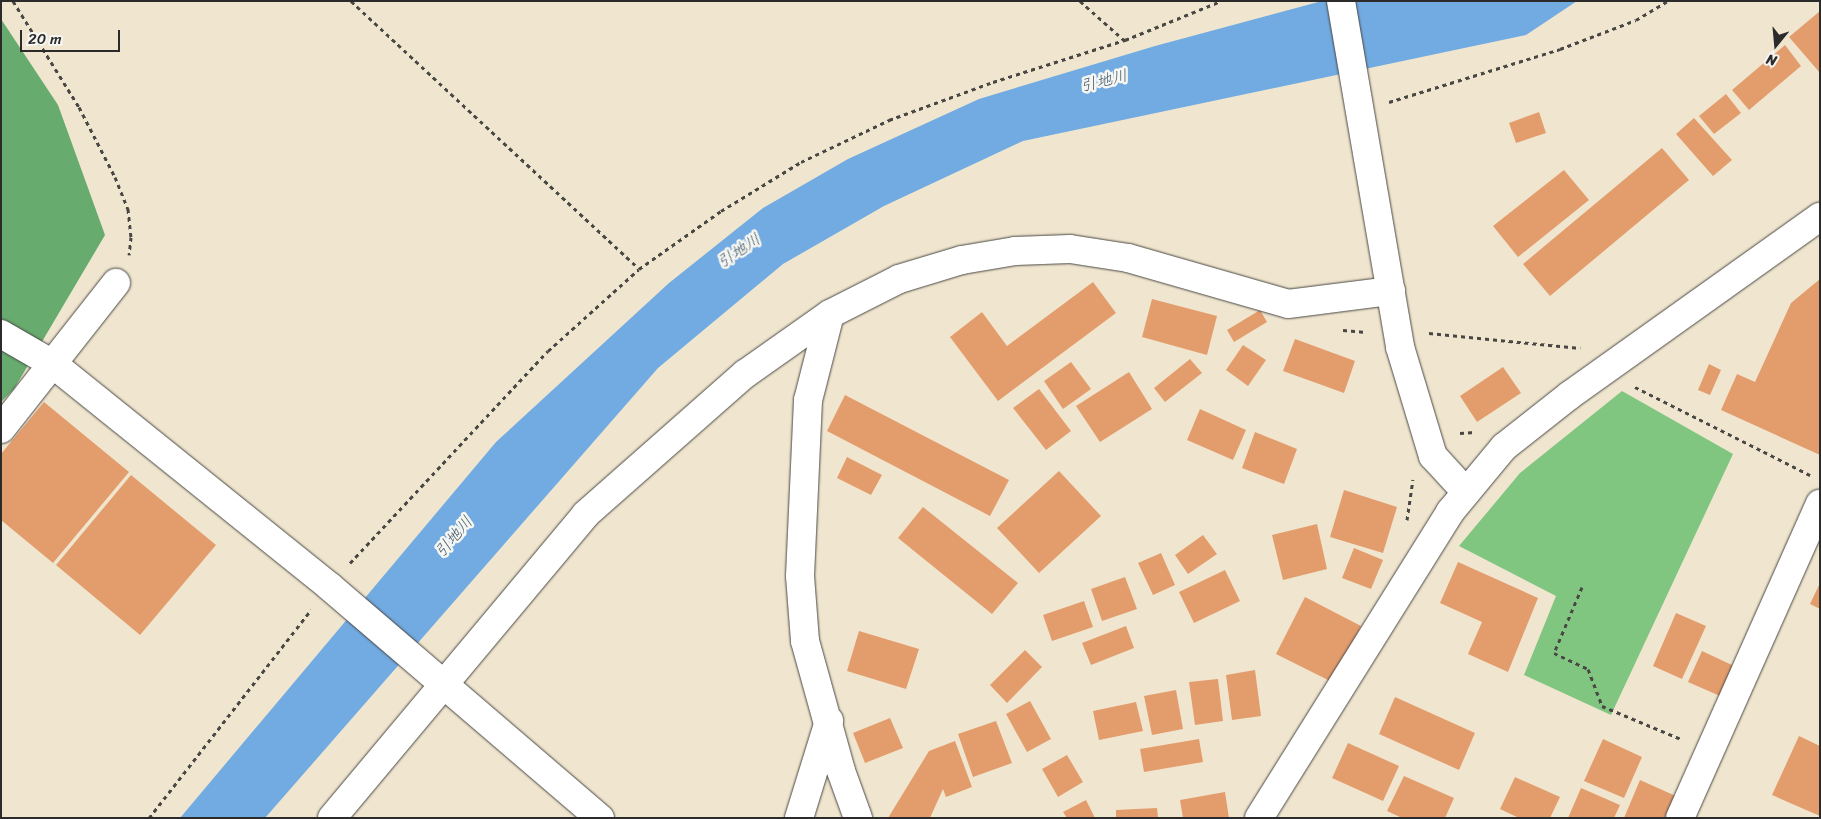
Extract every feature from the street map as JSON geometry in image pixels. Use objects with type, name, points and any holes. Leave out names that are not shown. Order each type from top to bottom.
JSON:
[{"type":"street","points":[[1341,1],[1400,347],[1433,456],[1466,492]]},
{"type":"street","points":[[1259,818],[1450,512],[1504,448],[1570,395],[1820,217]]},
{"type":"street","points":[[332,818],[446,685],[586,514],[745,374],[830,314],[899,279],[962,260],[1024,250],[1070,249],[1128,258],[1288,304],[1391,291]]},
{"type":"street","points":[[1,429],[116,283]]},
{"type":"street","points":[[830,314],[808,400],[800,576],[805,641],[858,818]]},
{"type":"street","points":[[1,334],[53,364],[329,586],[600,818]]},
{"type":"street","points":[[1680,818],[1820,504]]},
{"type":"street","points":[[799,818],[829,721]]},
{"type":"path","points":[[13,1],[79,107],[128,209],[131,237],[128,262],[116,283]]},
{"type":"path","points":[[351,1],[639,269]]},
{"type":"path","points":[[1080,1],[1125,40]]},
{"type":"path","points":[[149,818],[329,586],[548,351],[639,269],[721,211],[800,162],[880,124],[993,82],[1125,40],[1221,1]]},
{"type":"path","points":[[1359,105],[1560,49],[1636,20],[1668,1]]},
{"type":"path","points":[[1338,330],[1366,332],[1370,339]]},
{"type":"path","points":[[1421,332],[1590,350]]},
{"type":"path","points":[[1627,383],[1820,480]]},
{"type":"path","points":[[1456,425],[1460,433],[1473,433],[1481,428]]},
{"type":"path","points":[[1406,526],[1414,471]]},
{"type":"path","points":[[1582,587],[1554,653],[1588,669],[1602,706],[1709,751]]},
{"type":"green space","points":[[1,19],[58,105],[105,235],[14,389],[1,402]]},
{"type":"green space","points":[[1622,391],[1733,454],[1611,715],[1524,675],[1556,596],[1459,546],[1520,473]]},
{"type":"water","name":"引地川","points":[[1322,1],[1577,1],[1526,35],[1023,141],[884,206],[783,264],[658,368],[265,818],[180,818],[496,442],[669,283],[763,208],[848,159],[979,99],[1155,46]]},
{"type":"building","points":[[1820,11],[1820,73],[1789,37]]},
{"type":"building","points":[[1785,45],[1801,66],[1749,110],[1732,90]]},
{"type":"building","points":[[1726,94],[1741,113],[1714,134],[1699,116]]},
{"type":"building","points":[[1539,112],[1546,133],[1516,143],[1509,123]]},
{"type":"building","points":[[1694,118],[1732,160],[1713,176],[1676,134]]},
{"type":"building","points":[[1662,148],[1689,180],[1550,296],[1523,264]]},
{"type":"building","points":[[1564,170],[1589,200],[1518,257],[1493,226]]},
{"type":"building","points":[[1820,279],[1820,455],[1721,410],[1737,374],[1755,382],[1791,303]]},
{"type":"building","points":[[1093,282],[1116,313],[998,401],[950,337],[982,312],[1007,346]]},
{"type":"building","points":[[1152,299],[1217,316],[1207,355],[1142,337]]},
{"type":"building","points":[[1260,310],[1267,322],[1234,342],[1227,330]]},
{"type":"building","points":[[1295,339],[1355,361],[1344,393],[1283,371]]},
{"type":"building","points":[[1243,345],[1266,360],[1248,386],[1226,370]]},
{"type":"building","points":[[1190,359],[1202,373],[1165,402],[1154,388]]},
{"type":"building","points":[[1071,362],[1091,389],[1063,409],[1044,381]]},
{"type":"building","points":[[1709,364],[1721,370],[1710,395],[1698,390]]},
{"type":"building","points":[[1503,367],[1521,393],[1477,422],[1460,396]]},
{"type":"building","points":[[1129,372],[1152,409],[1100,442],[1076,406]]},
{"type":"building","points":[[1039,389],[1071,431],[1046,450],[1013,408]]},
{"type":"building","points":[[845,395],[1009,480],[990,516],[827,431]]},
{"type":"building","points":[[44,402],[129,472],[53,563],[1,520],[1,454]]},
{"type":"building","points":[[1200,409],[1246,430],[1233,460],[1187,440]]},
{"type":"building","points":[[1255,432],[1297,449],[1284,484],[1242,468]]},
{"type":"building","points":[[847,457],[882,475],[871,495],[837,478]]},
{"type":"building","points":[[1059,471],[1101,516],[1039,573],[997,528]]},
{"type":"building","points":[[131,475],[216,545],[140,635],[56,565]]},
{"type":"building","points":[[1344,490],[1397,507],[1383,553],[1330,537]]},
{"type":"building","points":[[923,507],[1018,583],[992,614],[898,538]]},
{"type":"building","points":[[1317,524],[1327,569],[1283,580],[1272,535]]},
{"type":"building","points":[[1203,535],[1217,554],[1188,574],[1175,555]]},
{"type":"building","points":[[1354,548],[1383,560],[1371,589],[1342,578]]},
{"type":"building","points":[[1161,553],[1175,585],[1153,595],[1138,563]]},
{"type":"building","points":[[1458,562],[1538,598],[1508,672],[1468,654],[1482,622],[1440,603]]},
{"type":"building","points":[[1225,570],[1240,601],[1194,623],[1179,592]]},
{"type":"building","points":[[1125,577],[1137,609],[1102,621],[1091,589]]},
{"type":"building","points":[[1820,583],[1820,609],[1810,604]]},
{"type":"building","points":[[1305,597],[1361,626],[1332,682],[1276,654]]},
{"type":"building","points":[[1084,601],[1093,627],[1052,641],[1043,615]]},
{"type":"building","points":[[1676,613],[1706,626],[1682,679],[1653,666]]},
{"type":"building","points":[[1126,626],[1134,648],[1091,665],[1082,643]]},
{"type":"building","points":[[859,631],[919,649],[906,689],[847,671]]},
{"type":"building","points":[[1025,650],[1042,667],[1007,703],[990,685]]},
{"type":"building","points":[[1702,651],[1734,666],[1720,696],[1688,682]]},
{"type":"building","points":[[1255,670],[1261,716],[1232,720],[1226,675]]},
{"type":"building","points":[[1218,679],[1223,721],[1195,725],[1189,682]]},
{"type":"building","points":[[1176,690],[1183,729],[1152,735],[1144,696]]},
{"type":"building","points":[[1395,697],[1475,733],[1459,770],[1379,734]]},
{"type":"building","points":[[1030,701],[1051,739],[1027,752],[1006,714]]},
{"type":"building","points":[[1136,702],[1143,731],[1099,740],[1093,711]]},
{"type":"building","points":[[890,718],[903,748],[865,763],[853,733]]},
{"type":"building","points":[[996,721],[1012,763],[973,777],[958,734]]},
{"type":"building","points":[[1799,736],[1820,746],[1820,816],[1772,795]]},
{"type":"building","points":[[1199,739],[1203,762],[1144,772],[1140,749]]},
{"type":"building","points":[[1603,739],[1642,757],[1624,798],[1584,781]]},
{"type":"building","points":[[955,741],[972,787],[946,797],[943,789],[930,818],[888,818],[929,751]]},
{"type":"building","points":[[1348,743],[1399,766],[1383,801],[1332,778]]},
{"type":"building","points":[[1067,755],[1083,782],[1058,797],[1042,769]]},
{"type":"building","points":[[1404,776],[1454,798],[1445,818],[1402,818],[1387,811]]},
{"type":"building","points":[[1515,777],[1560,797],[1550,818],[1519,818],[1500,809]]},
{"type":"building","points":[[1640,780],[1678,797],[1668,818],[1624,818]]},
{"type":"building","points":[[1581,788],[1620,805],[1614,818],[1568,818]]},
{"type":"building","points":[[1225,792],[1229,818],[1183,818],[1180,800]]},
{"type":"building","points":[[1086,800],[1095,818],[1067,818],[1063,812]]},
{"type":"building","points":[[1157,808],[1158,818],[1116,818],[1116,810]]}]
